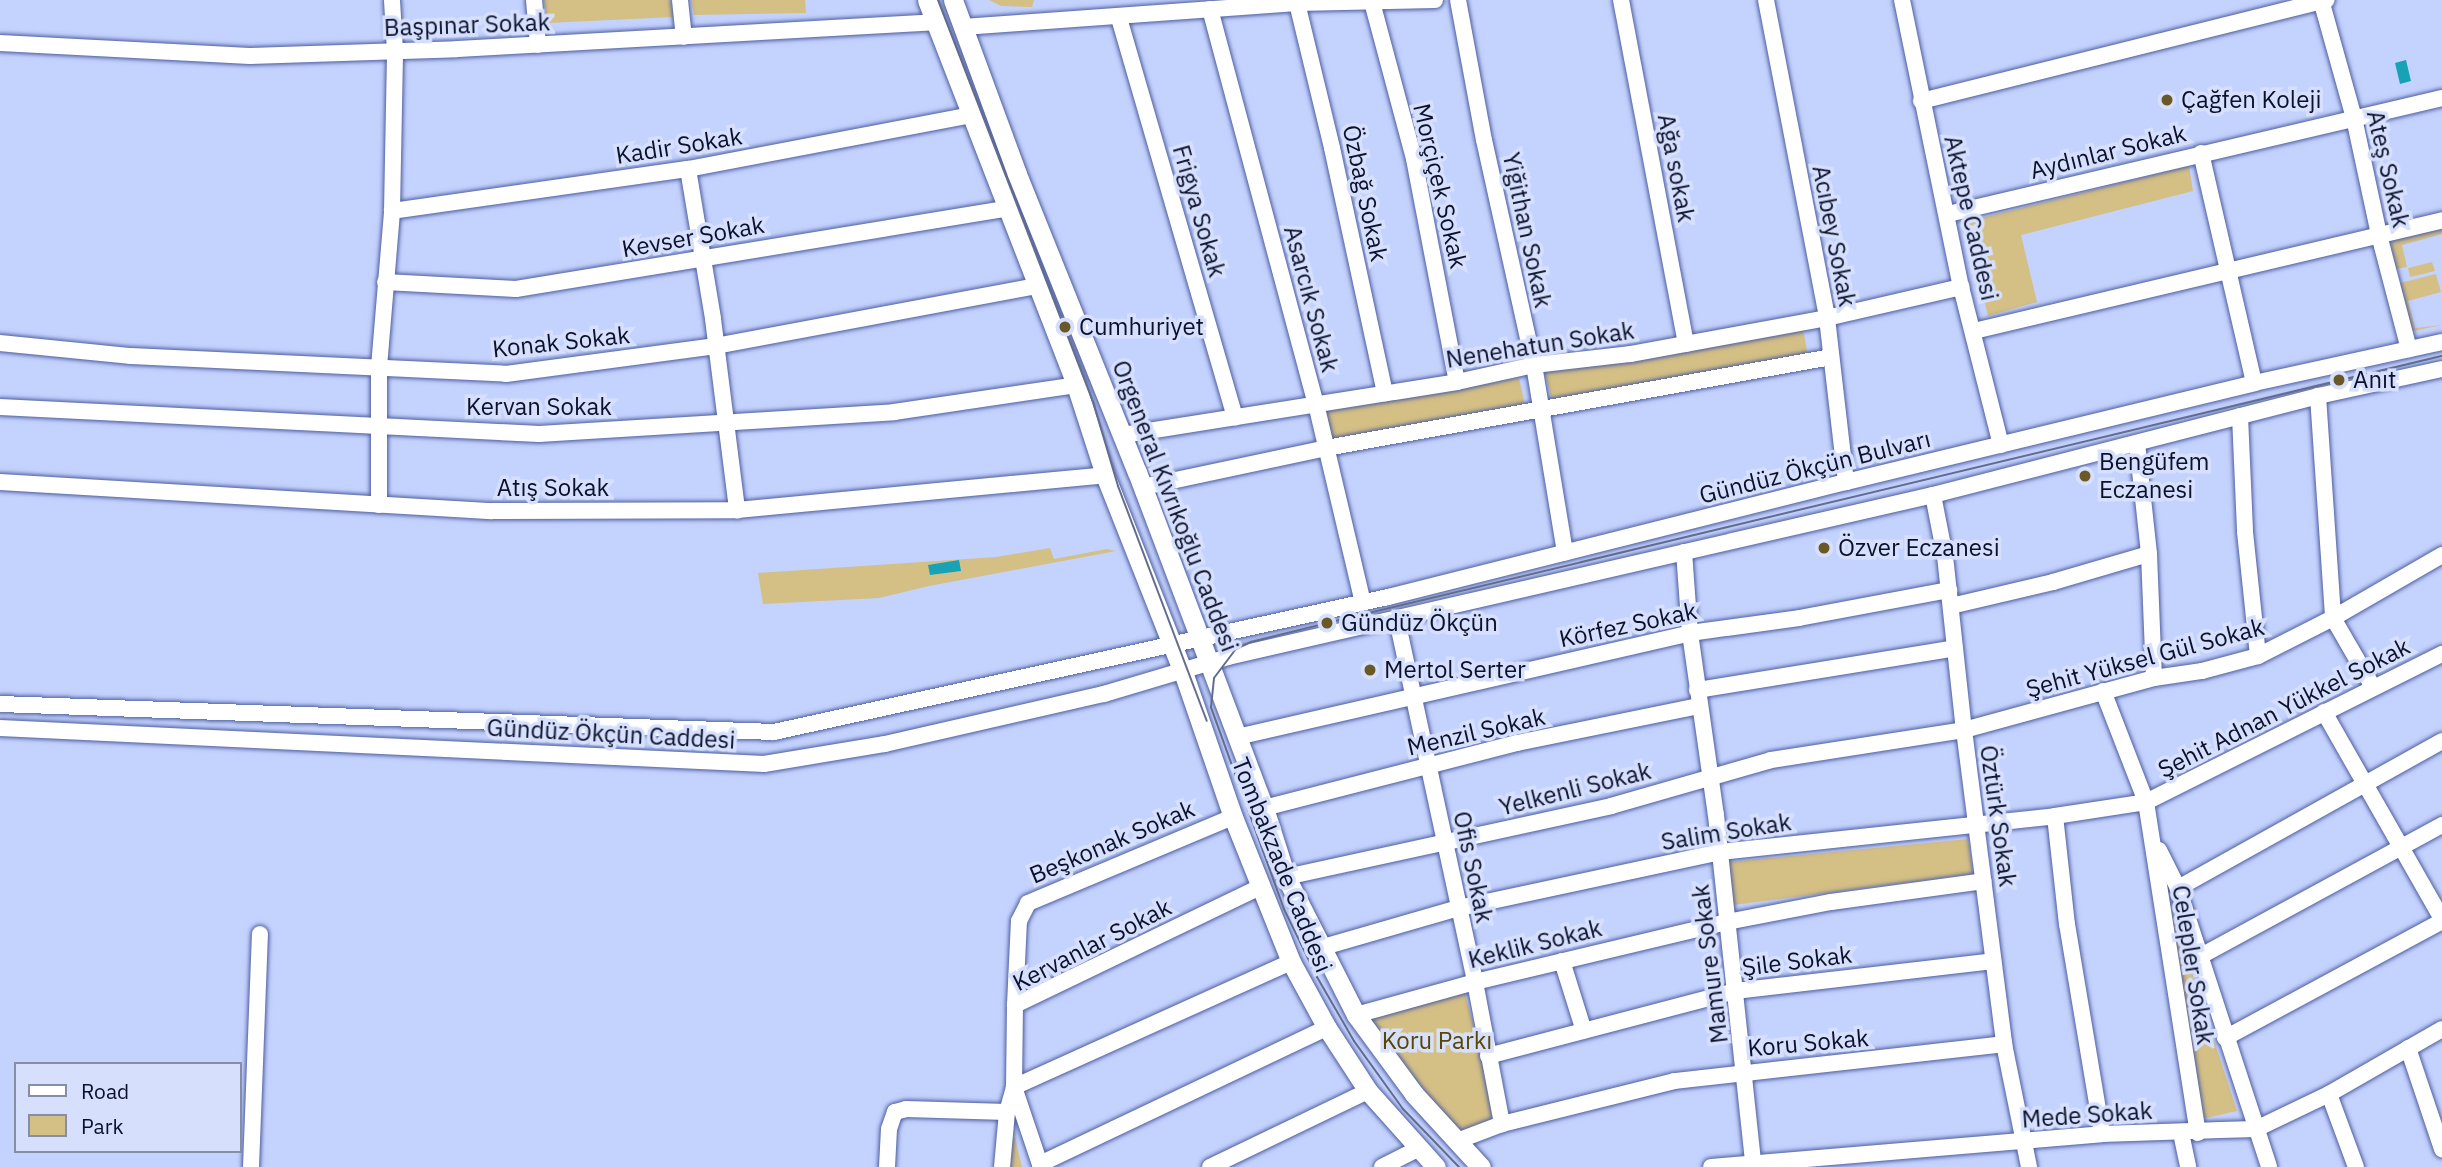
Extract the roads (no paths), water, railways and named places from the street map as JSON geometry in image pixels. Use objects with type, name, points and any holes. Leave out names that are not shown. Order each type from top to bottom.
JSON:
[{"type":"main road","name":"Tombakzade Caddesi","points":[[927,0],[1076,386],[1105,475],[1182,669],[1233,817],[1291,962],[1327,1028],[1368,1091],[1417,1149],[1436,1167]]},
{"type":"main road","name":"Orgeneral Kıvrıkoğlu Caddesi","points":[[953,0],[1017,174],[1123,435],[1229,717]]},
{"type":"main road","name":"Tombakzade Caddesi","points":[[1229,717],[1264,808],[1286,877],[1356,1015],[1414,1094],[1481,1167]]},
{"type":"street","points":[[379,505],[379,367],[392,211],[395,51],[391,0]]},
{"type":"street","points":[[534,0],[538,45]]},
{"type":"street","points":[[680,0],[684,37]]},
{"type":"street","points":[[963,27],[1119,18],[1297,3],[1435,0]]},
{"type":"street","name":"Yiğithan Sokak","points":[[1458,0],[1484,140],[1534,365],[1565,552]]},
{"type":"street","name":"Ağa sokak","points":[[1621,0],[1686,344]]},
{"type":"street","name":"Acıbey Sokak","points":[[1766,0],[1827,318],[1846,482]]},
{"type":"street","name":"Aktepe Caddesi","points":[[1902,0],[1961,287],[2001,445]]},
{"type":"street","points":[[1922,101],[2323,0]]},
{"type":"street","name":"Ateş Sokak","points":[[2323,0],[2409,349]]},
{"type":"street","name":"Morçiçek Sokak","points":[[1372,2],[1414,159],[1457,382]]},
{"type":"street","name":"Özbağ Sokak","points":[[1297,3],[1332,148],[1385,393]]},
{"type":"street","name":"Asarcık Sokak","points":[[1210,9],[1316,404],[1363,603]]},
{"type":"street","name":"Frigya Sokak","points":[[1119,18],[1235,417]]},
{"type":"street","name":"Başpınar Sokak","points":[[0,43],[250,56],[538,45],[935,22]]},
{"type":"street","name":"Aydınlar Sokak","points":[[1948,214],[2442,98]]},
{"type":"street","name":"Kadir Sokak","points":[[392,211],[688,169],[971,116]]},
{"type":"street","points":[[2201,153],[2254,383]]},
{"type":"street","points":[[688,169],[704,258],[737,510]]},
{"type":"street","name":"Kevser Sokak","points":[[385,282],[516,289],[1007,209]]},
{"type":"street","points":[[1974,331],[2442,220]]},
{"type":"street","name":"Konak Sokak","points":[[0,343],[131,356],[506,374],[716,346],[1037,286]]},
{"type":"street","name":"Nenehatun Sokak","points":[[1123,435],[1457,382],[1534,365],[1686,344],[1827,318],[1961,287]]},
{"type":"street","name":"Gündüz Ökçün Bulvarı","points":[[1198,636],[1363,603],[2254,383],[2442,342]]},
{"type":"street","points":[[1143,487],[1326,448],[1831,357]]},
{"type":"street","name":"Gündüz Ökçün Bulvarı","points":[[1208,662],[1933,495],[2318,396],[2442,369]]},
{"type":"street","name":"Kervan Sokak","points":[[0,407],[539,434],[894,412],[1076,386]]},
{"type":"street","points":[[2318,396],[2333,618],[2373,687]]},
{"type":"street","points":[[2239,416],[2245,533],[2258,656]]},
{"type":"street","points":[[2137,443],[2149,554],[2154,678]]},
{"type":"street","name":"Atış Sokak","points":[[0,482],[492,511],[737,510],[1105,475]]},
{"type":"street","name":"Öztürk Sokak","points":[[1933,495],[1950,598],[1975,823],[2004,1044],[2029,1167]]},
{"type":"street","name":"Mamure Sokak","points":[[1684,552],[1690,633],[1720,852],[1754,1163]]},
{"type":"street","name":"Körfez Sokak","points":[[1237,737],[1690,633],[2053,582],[2149,554]]},
{"type":"street","name":"Şehit Yüksel Gül Sokak","points":[[1710,777],[1771,761],[1964,730],[2154,678],[2202,671],[2258,656],[2333,618],[2442,555]]},
{"type":"street","name":"Ofis Sokak","points":[[1397,620],[1475,982],[1502,1124]]},
{"type":"street","name":"Gündüz Ökçün Caddesi","points":[[0,704],[774,732],[1198,636]]},
{"type":"street","name":"Menzil Sokak","points":[[1264,808],[1698,698],[1955,648]]},
{"type":"street","name":"Şehit Adnan Yükkel Sokak","points":[[2146,802],[2442,654]]},
{"type":"street","name":"Gündüz Ökçün Caddesi","points":[[0,728],[764,764],[885,744],[1104,694],[1208,662]]},
{"type":"street","name":"Celepler Sokak","points":[[2103,691],[2146,802],[2198,1133]]},
{"type":"street","points":[[2225,1038],[2442,920],[2324,712]]},
{"type":"street","points":[[2178,888],[2442,741]]},
{"type":"street","name":"Yelkenli Sokak","points":[[1286,877],[1611,806],[1710,777]]},
{"type":"street","name":"Salim Sokak","points":[[1320,948],[1459,908],[1720,852],[2056,816],[2146,802]]},
{"type":"street","points":[[2056,816],[2067,924],[2102,1134]]},
{"type":"street","name":"Beşkonak Sokak","points":[[1015,1005],[1019,921],[1028,903],[1233,817]]},
{"type":"street","points":[[2199,957],[2442,824]]},
{"type":"street","points":[[2151,836],[2178,888],[2269,1167]]},
{"type":"street","name":"Keklik Sokak","points":[[1356,1015],[1475,982],[1727,922],[1831,902],[1984,881]]},
{"type":"street","name":"Kervanlar Sokak","points":[[1014,1087],[1015,1005],[1260,887]]},
{"type":"street","points":[[251,1167],[260,934]]},
{"type":"street","points":[[1562,961],[1584,1031]]},
{"type":"street","name":"Şile Sokak","points":[[1488,1056],[1735,991],[1993,961]]},
{"type":"street","points":[[1014,1087],[1291,962]]},
{"type":"street","points":[[1014,1087],[1041,1166],[1327,1028]]},
{"type":"street","name":"Mede Sokak","points":[[1711,1167],[1754,1163],[1903,1159],[2102,1134],[2198,1133],[2256,1129],[2329,1094],[2442,1030]]},
{"type":"street","name":"Koru Sokak","points":[[1457,1141],[1502,1124],[1675,1081],[1745,1071],[1888,1059],[2004,1044]]},
{"type":"street","points":[[2408,1048],[2442,1149]]},
{"type":"street","points":[[1002,1167],[1007,1112],[1014,1087]]},
{"type":"street","points":[[1210,1167],[1368,1091]]},
{"type":"street","points":[[2329,1094],[2356,1167]]},
{"type":"street","points":[[887,1167],[889,1129],[895,1112],[906,1109],[1007,1112]]},
{"type":"street","points":[[2180,1133],[2188,1167]]},
{"type":"street","points":[[1382,1167],[1417,1149]]},
{"type":"tram line","points":[[938,0],[1094,405],[1118,486],[1207,721]]},
{"type":"tram line","points":[[1459,1167],[1403,1109],[1354,1041],[1317,977],[1284,909],[1211,707],[1214,678],[1236,649],[1251,642],[1327,623],[2442,356]]},
{"type":"place","name":"Çağfen Koleji","points":[[2167,100]]},
{"type":"place","name":"Cumhuriyet","points":[[1065,327]]},
{"type":"place","name":"Anıt","points":[[2339,380]]},
{"type":"place","name":"Bengüfem Eczanesi","points":[[2085,476]]},
{"type":"place","name":"Özver Eczanesi","points":[[1824,548]]},
{"type":"place","name":"Gündüz Ökçün","points":[[1327,623]]},
{"type":"place","name":"Mertol Serter","points":[[1370,670]]},
{"type":"park label","name":"Koru Parkı","points":[[1437,1041]]}]
